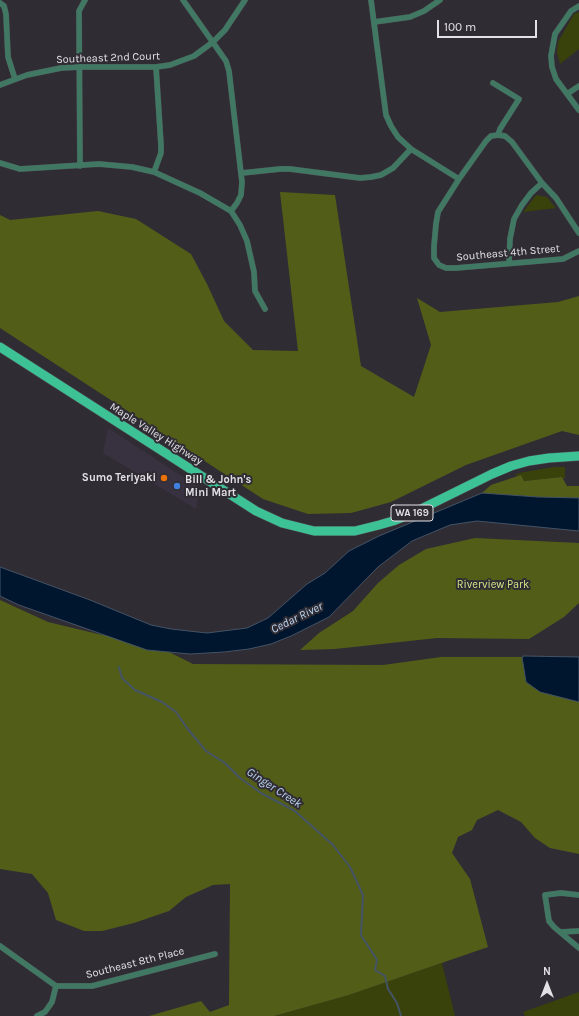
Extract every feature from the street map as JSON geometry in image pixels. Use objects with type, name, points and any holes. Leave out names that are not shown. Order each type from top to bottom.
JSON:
[{"type":"main road","name":"Maple Valley Highway","points":[[0,347],[256,511],[282,523],[314,531],[355,531],[379,526],[415,512],[511,466],[549,458],[579,456]]},
{"type":"street","points":[[183,0],[214,42],[226,61],[229,71],[242,173],[241,195],[237,204],[231,211]]},
{"type":"street","name":"Southeast 2nd Court","points":[[0,85],[45,71],[80,66],[170,65],[194,56],[214,42],[225,30],[244,0]]},
{"type":"street","points":[[371,0],[386,115],[398,137],[411,149],[459,179],[491,136],[505,136],[512,142],[542,183],[556,198],[579,232]]},
{"type":"street","points":[[374,22],[410,17],[424,11],[440,0]]},
{"type":"street","points":[[80,166],[79,11],[84,2]]},
{"type":"street","points":[[2,5],[6,14],[8,57],[15,80]]},
{"type":"street","points":[[579,6],[571,11],[555,34],[551,56],[552,67],[556,79],[579,110]]},
{"type":"street","points":[[154,172],[161,154],[156,66]]},
{"type":"street","points":[[493,83],[519,99],[498,135]]},
{"type":"street","points":[[567,94],[579,86]]},
{"type":"street","points":[[242,173],[280,168],[360,178],[371,177],[381,175],[393,168],[411,149]]},
{"type":"street","points":[[0,163],[20,169],[99,164],[115,165],[154,172],[200,193],[231,211],[240,225],[247,241],[254,272],[255,292],[265,309]]},
{"type":"street","name":"Southeast 4th Street","points":[[459,179],[438,212],[434,258],[439,265],[446,268],[456,268],[563,259],[579,251]]},
{"type":"street","points":[[509,263],[510,239],[514,219],[522,205],[542,183]]},
{"type":"street","points":[[579,895],[561,893],[545,895],[549,921],[579,948]]},
{"type":"street","points":[[560,932],[579,931]]},
{"type":"street","points":[[0,946],[56,986],[52,1002],[45,1012],[37,1016]]},
{"type":"street","name":"Southeast 8th Place","points":[[56,986],[92,986],[215,954]]},
{"type":"shaded area","points":[[108,428],[200,488],[196,509],[103,453]]},
{"type":"green space","points":[[579,12],[579,49],[560,64],[557,52],[558,42],[574,14]]},
{"type":"green space","points":[[280,192],[335,195],[361,366],[414,397],[431,345],[417,298],[440,312],[558,302],[579,296],[579,435],[562,431],[466,465],[391,502],[351,513],[308,514],[263,499],[0,328],[0,215],[10,220],[98,211],[136,219],[191,254],[224,321],[253,350],[298,351]]},
{"type":"green space","points":[[536,195],[547,197],[556,208],[523,212]]},
{"type":"green space","points":[[554,467],[565,467],[565,479],[562,477],[524,481],[521,475],[516,476],[516,474],[524,472]]},
{"type":"green space","points":[[521,475],[524,481],[562,477],[567,486],[579,486],[579,498],[482,493],[491,485]]},
{"type":"green space","name":"Riverview Park","points":[[475,538],[579,543],[579,603],[564,617],[529,639],[437,638],[335,649],[300,650],[319,633],[353,611],[378,583],[399,565],[426,549]]},
{"type":"green space","points":[[0,600],[48,622],[157,646],[193,664],[383,665],[441,657],[522,657],[526,682],[540,692],[579,702],[579,854],[550,848],[535,838],[521,822],[498,810],[477,820],[472,830],[458,837],[452,853],[470,879],[488,947],[349,995],[274,1016],[149,1016],[201,1001],[210,1012],[229,1005],[230,884],[213,885],[186,897],[169,911],[134,923],[102,931],[84,931],[56,920],[48,893],[32,874],[0,869]]},
{"type":"green space","points":[[442,963],[455,1016],[274,1016],[349,995]]},
{"type":"green space","points":[[579,992],[579,1016],[525,1016],[523,1012]]},
{"type":"water","name":"Cedar River","points":[[482,493],[579,498],[579,531],[477,521],[450,525],[412,541],[378,567],[329,617],[271,644],[249,649],[224,652],[190,654],[147,650],[19,605],[0,596],[0,567],[90,600],[151,625],[207,633],[247,628],[268,618],[307,584],[325,573],[349,551],[379,536]]},
{"type":"water","points":[[522,657],[579,657],[579,702],[540,692],[526,682]]},
{"type":"waterway","name":"Ginger Creek","points":[[119,667],[122,678],[135,690],[162,702],[176,712],[206,751],[225,763],[240,778],[261,793],[295,811],[333,845],[350,867],[363,895],[361,935],[377,960],[375,970],[385,976],[388,989],[397,1003],[401,1016]]},
{"type":"place","name":"Sumo Teriyaki","points":[[164,478]]},
{"type":"place","name":"Bill & John's Mini Mart","points":[[177,486]]}]
